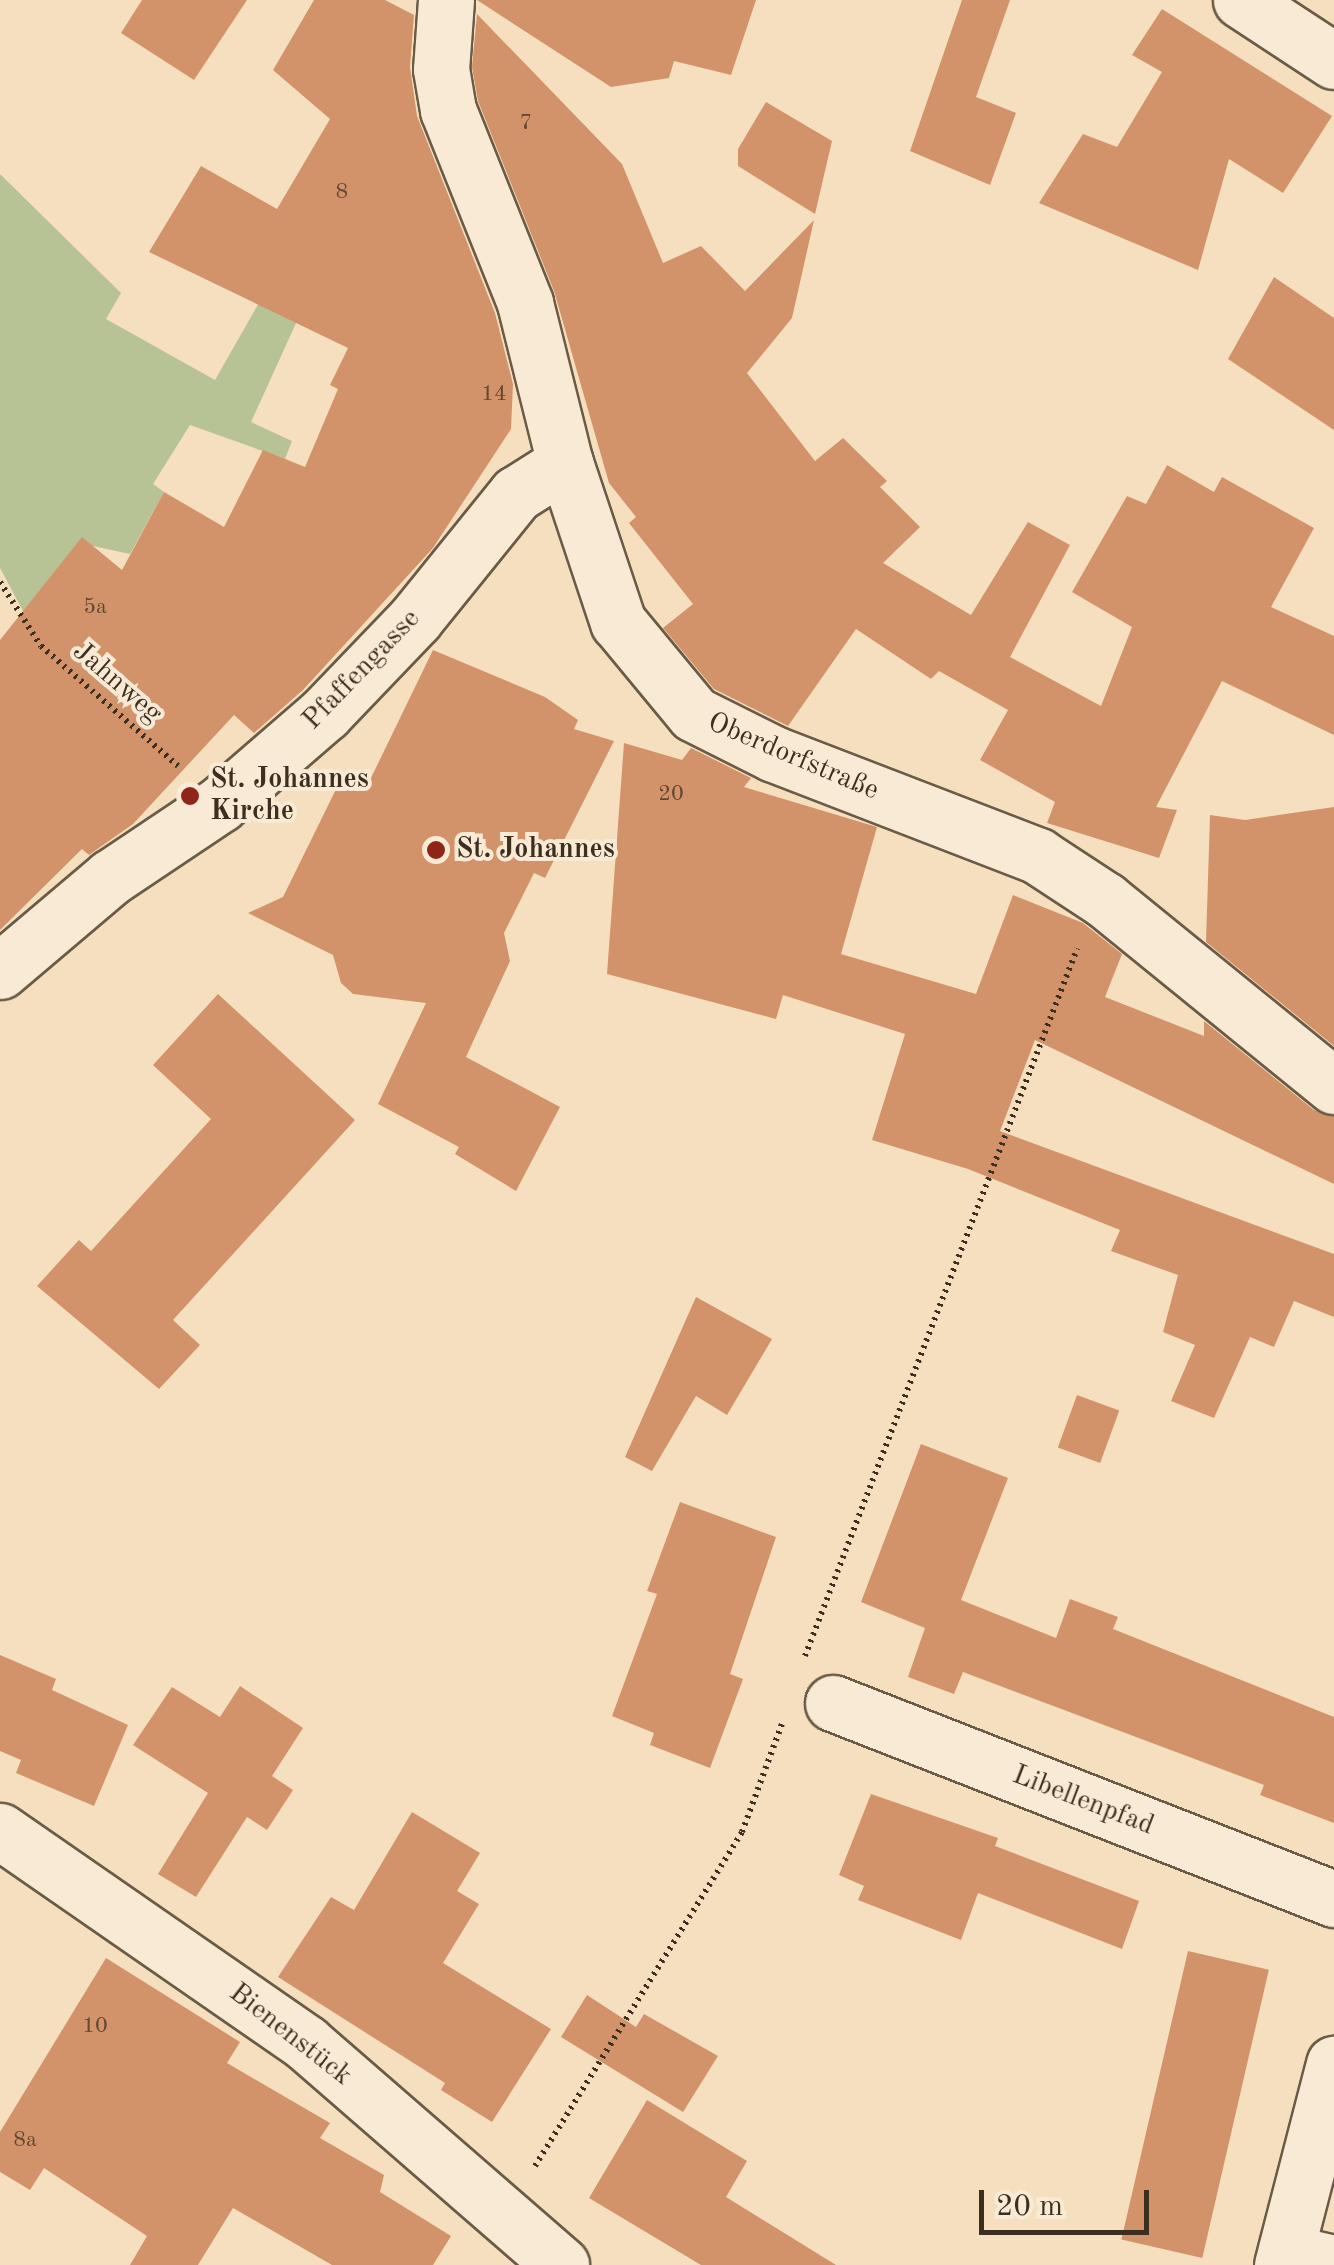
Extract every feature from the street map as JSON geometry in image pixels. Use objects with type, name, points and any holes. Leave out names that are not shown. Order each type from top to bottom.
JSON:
[{"type":"street","name":"Oberdorfstraße","points":[[446,0],[441,69],[448,110],[525,303],[565,463],[618,622],[694,714],[774,754],[1038,856],[1105,900],[1334,1086]]},
{"type":"street","points":[[1241,0],[1334,61]]},
{"type":"street","name":"Pfaffengasse","points":[[0,971],[111,877],[220,804],[326,713],[415,619],[516,494],[565,463]]},
{"type":"street","name":"Libellenpfad","points":[[807,1694],[1334,1899]]},
{"type":"street","name":"Bienenstück","points":[[0,1831],[306,2044],[561,2265]]},
{"type":"street","points":[[1301,2260],[1334,2064]]},
{"type":"path","name":"Jahnweg","points":[[0,582],[41,646],[220,804]]},
{"type":"path","points":[[505,2214],[742,1832],[807,1694],[1088,920],[1105,900]]},
{"type":"green space","points":[[0,174],[121,293],[106,319],[215,380],[260,301],[297,321],[251,422],[292,441],[285,459],[190,425],[153,484],[164,492],[130,554],[93,546],[30,624],[0,568]]},
{"type":"building","points":[[142,0],[247,0],[194,80],[121,33]]},
{"type":"building","points":[[314,0],[385,0],[414,15],[410,67],[417,116],[495,313],[513,384],[511,429],[433,548],[303,690],[254,733],[234,715],[133,824],[89,855],[82,849],[0,930],[0,640],[82,537],[122,570],[164,492],[224,527],[263,450],[305,467],[338,389],[330,385],[348,348],[149,252],[201,166],[277,209],[330,119],[273,70]]},
{"type":"building","points":[[477,0],[756,0],[731,75],[674,61],[669,78],[611,87]]},
{"type":"building","points":[[962,0],[1010,0],[976,97],[1016,113],[990,185],[910,151]]},
{"type":"building","points":[[1162,9],[1332,116],[1283,193],[1229,159],[1198,270],[1039,203],[1083,134],[1117,147],[1162,72],[1132,55]]},
{"type":"building","points":[[477,14],[622,164],[663,263],[701,246],[745,291],[814,220],[792,318],[747,373],[815,461],[843,438],[887,481],[880,487],[920,527],[883,563],[971,615],[1028,522],[1070,545],[1010,657],[1101,706],[1132,627],[1072,592],[1127,496],[1146,504],[1167,465],[1214,492],[1222,477],[1314,528],[1271,607],[1334,636],[1334,735],[1222,681],[1156,807],[1177,810],[1159,858],[1047,823],[1055,802],[980,760],[1008,710],[939,671],[931,679],[856,629],[788,726],[714,689],[663,628],[693,604],[629,523],[636,517],[609,483],[554,291],[478,101],[472,67]]},
{"type":"building","points":[[766,102],[832,141],[815,214],[738,166],[738,149]]},
{"type":"building","points":[[1274,277],[1334,318],[1334,430],[1228,359]]},
{"type":"building","name":"St. Johannes","points":[[433,650],[545,697],[578,720],[574,729],[614,741],[545,878],[534,873],[504,933],[510,961],[466,1057],[560,1107],[516,1191],[455,1154],[459,1147],[378,1104],[426,1003],[353,994],[341,983],[333,955],[248,913],[283,897],[345,771],[369,782]]},
{"type":"building","points":[[624,743],[682,760],[691,748],[751,778],[744,787],[877,827],[841,954],[976,994],[1013,895],[1083,923],[1122,954],[1105,997],[1204,1036],[1204,1021],[1314,1110],[1334,1116],[1334,1184],[1035,1040],[1000,1131],[1334,1254],[1334,1317],[1294,1301],[1274,1347],[1250,1337],[1214,1418],[1171,1401],[1195,1345],[1163,1332],[1178,1275],[1111,1251],[1120,1230],[968,1169],[872,1140],[905,1034],[783,995],[776,1019],[607,974]]},
{"type":"building","points":[[1334,807],[1334,1046],[1206,942],[1210,815],[1245,820]]},
{"type":"building","points":[[218,994],[355,1120],[173,1320],[200,1345],[159,1389],[37,1286],[79,1240],[91,1251],[211,1119],[153,1065]]},
{"type":"building","points":[[696,1297],[772,1339],[727,1415],[696,1396],[652,1471],[625,1457]]},
{"type":"building","points":[[1077,1395],[1119,1410],[1100,1463],[1058,1448]]},
{"type":"building","points":[[921,1444],[1008,1478],[961,1600],[1056,1638],[1070,1599],[1118,1617],[1113,1629],[1334,1717],[1334,1823],[1260,1795],[1264,1785],[963,1672],[954,1694],[908,1677],[925,1628],[861,1602]]},
{"type":"building","points":[[680,1502],[776,1537],[730,1674],[743,1679],[710,1768],[650,1745],[654,1733],[612,1716],[657,1594],[647,1591]]},
{"type":"building","points":[[0,1655],[56,1679],[52,1690],[128,1725],[94,1806],[16,1773],[21,1760],[0,1751]]},
{"type":"building","points":[[240,1686],[303,1728],[272,1776],[293,1790],[267,1830],[247,1817],[196,1897],[158,1874],[208,1793],[133,1745],[172,1687],[220,1717]]},
{"type":"building","points":[[871,1794],[998,1838],[995,1846],[1139,1901],[1122,1949],[978,1893],[961,1940],[858,1900],[864,1886],[839,1875]]},
{"type":"building","points":[[412,1812],[480,1853],[457,1891],[479,1904],[443,1963],[551,2029],[492,2122],[441,2090],[445,2083],[278,1977],[331,1897],[354,1910]]},
{"type":"building","points":[[1188,1951],[1269,1970],[1202,2258],[1121,2239]]},
{"type":"building","points":[[106,1958],[240,2042],[227,2063],[330,2123],[320,2138],[384,2175],[380,2192],[451,2236],[433,2265],[332,2265],[233,2208],[198,2265],[130,2265],[147,2236],[44,2168],[30,2190],[0,2172],[0,2132]]},
{"type":"building","points":[[587,1995],[636,2027],[644,2014],[718,2056],[683,2112],[561,2037]]},
{"type":"building","points":[[647,2100],[747,2161],[726,2197],[836,2265],[701,2265],[589,2198]]},
{"type":"place","name":"St. Johannes Kirche","points":[[190,796]]},
{"type":"place","name":"St. Johannes","points":[[436,850]]}]
